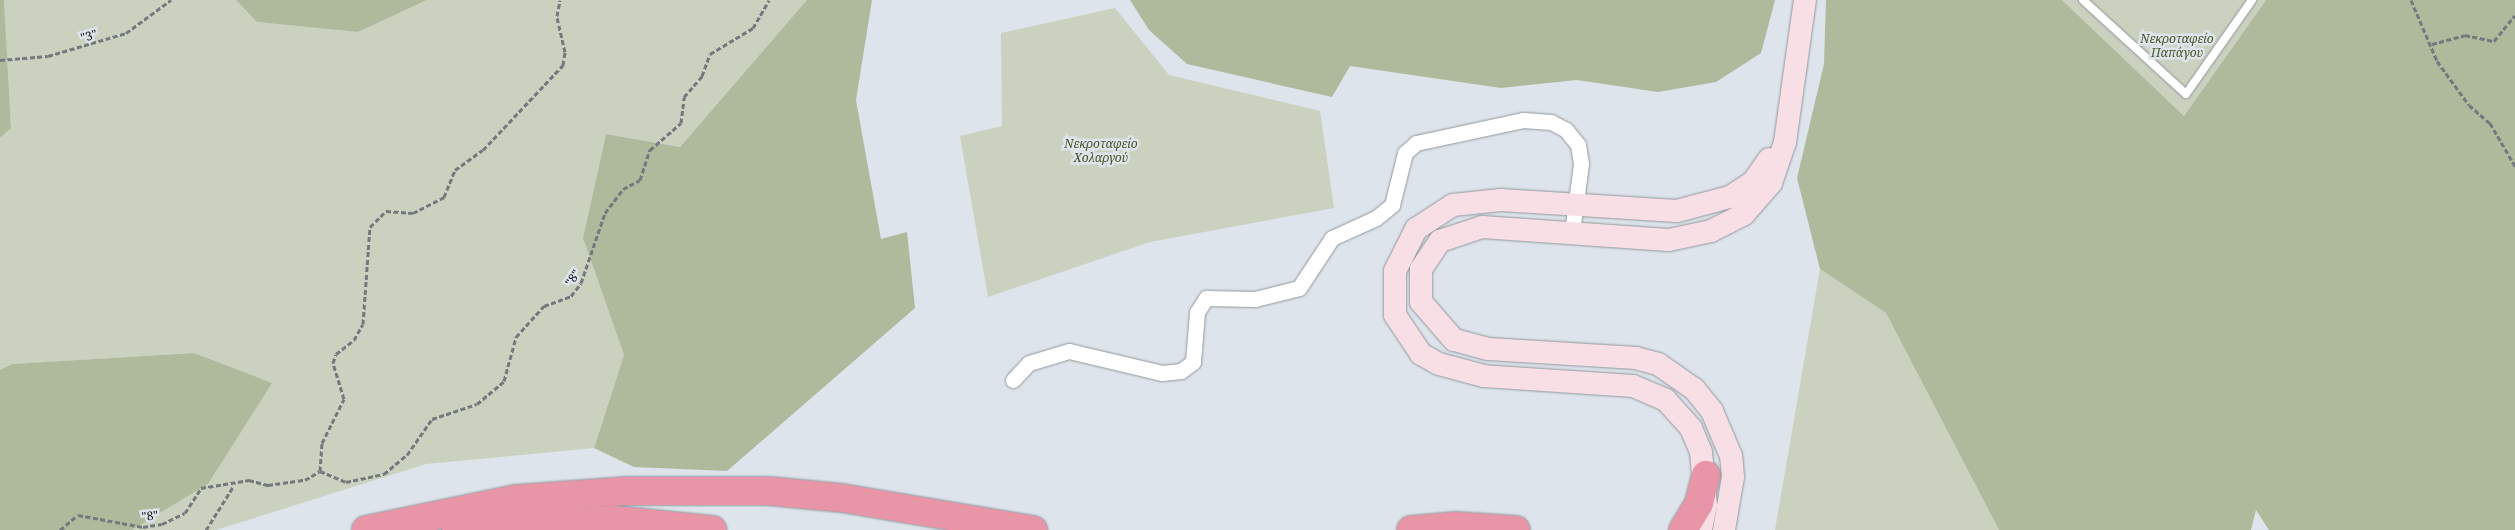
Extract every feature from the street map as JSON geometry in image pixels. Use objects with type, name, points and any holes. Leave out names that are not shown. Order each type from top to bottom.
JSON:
[{"type":"highway","points":[[1683,530],[1699,503],[1706,475]]},
{"type":"highway","points":[[366,530],[516,499],[662,491],[769,491],[842,498],[1032,530]]},
{"type":"highway","points":[[456,530],[614,520],[712,530]]},
{"type":"highway","points":[[1411,530],[1456,526],[1516,530]]},
{"type":"street","points":[[1724,530],[1733,477],[1724,433],[1712,411],[1677,375],[1636,358],[1470,346],[1441,330],[1421,302],[1421,269],[1440,241],[1458,231],[1512,226],[1572,232],[1692,238],[1744,214],[1771,184],[1778,164],[1791,116],[1804,0]]},
{"type":"street","points":[[1701,530],[1706,475],[1691,428],[1676,409],[1655,393],[1602,381],[1460,372],[1421,354],[1396,315],[1392,292],[1402,249],[1433,215],[1475,200],[1678,211],[1707,206],[1752,182],[1776,145],[1799,37]]},
{"type":"street","points":[[1013,380],[1029,363],[1069,351],[1162,373],[1181,371],[1193,362],[1197,312],[1206,298],[1255,299],[1298,288],[1332,238],[1376,218],[1392,205],[1405,153],[1416,143],[1524,120],[1551,122],[1566,130],[1578,145],[1576,204],[1572,232]]},
{"type":"lane","points":[[2083,0],[2186,94],[2252,0]]},
{"type":"path","name":"\"3\"","points":[[0,60],[48,56],[126,33],[171,0]]},
{"type":"path","points":[[206,530],[233,486],[249,480],[268,486],[305,480],[320,471],[322,443],[344,399],[333,363],[336,354],[354,340],[363,324],[370,227],[386,211],[413,213],[444,197],[454,170],[483,150],[563,65],[565,52],[557,16],[560,0]]},
{"type":"path","name":"\"8\"","points":[[320,471],[346,482],[384,474],[407,455],[432,419],[476,404],[504,381],[516,337],[544,306],[571,296],[581,283],[605,213],[624,189],[640,180],[650,150],[681,123],[684,97],[702,76],[710,54],[753,28],[769,0]]},
{"type":"path","points":[[2411,0],[2432,44],[2437,61],[2469,105],[2490,123],[2515,166]]},
{"type":"path","points":[[2432,44],[2465,35],[2494,41],[2515,15]]},
{"type":"path","name":"\"8\"","points":[[60,530],[78,515],[135,526],[162,524],[185,513],[201,488],[233,486]]},
{"type":"green space","points":[[0,0],[4,0],[11,128],[0,138]]},
{"type":"green space","points":[[4,0],[236,0],[257,22],[358,32],[427,0],[807,0],[680,147],[606,134],[583,238],[624,355],[594,448],[426,464],[216,530],[132,530],[208,484],[271,383],[194,353],[12,364],[0,370],[0,138],[11,127]]},
{"type":"green space","points":[[236,0],[427,0],[358,32],[257,22]]},
{"type":"green space","points":[[807,0],[872,0],[856,100],[881,239],[907,232],[915,308],[727,471],[634,467],[594,448],[624,355],[583,238],[606,134],[680,147]]},
{"type":"green space","points":[[1130,0],[1775,0],[1761,53],[1716,82],[1658,92],[1577,80],[1501,88],[1350,66],[1332,97],[1187,64],[1149,30]]},
{"type":"green space","points":[[1826,0],[2062,0],[2184,116],[2266,0],[2515,0],[2515,530],[2269,530],[2256,510],[2251,530],[1999,530],[1886,313],[1820,269],[1797,178],[1824,64]]},
{"type":"green space","name":"Νεκροταφείο Παπάγου","points":[[2062,0],[2266,0],[2184,116]]},
{"type":"green space","name":"Νεκροταφείο Χολαργού","points":[[1115,8],[1169,75],[1320,111],[1334,208],[1150,242],[988,297],[960,136],[1002,126],[1001,33]]},
{"type":"green space","points":[[1820,269],[1886,313],[1999,530],[1775,530]]},
{"type":"green space","points":[[194,353],[272,383],[208,484],[132,530],[0,530],[0,370],[12,364]]}]
